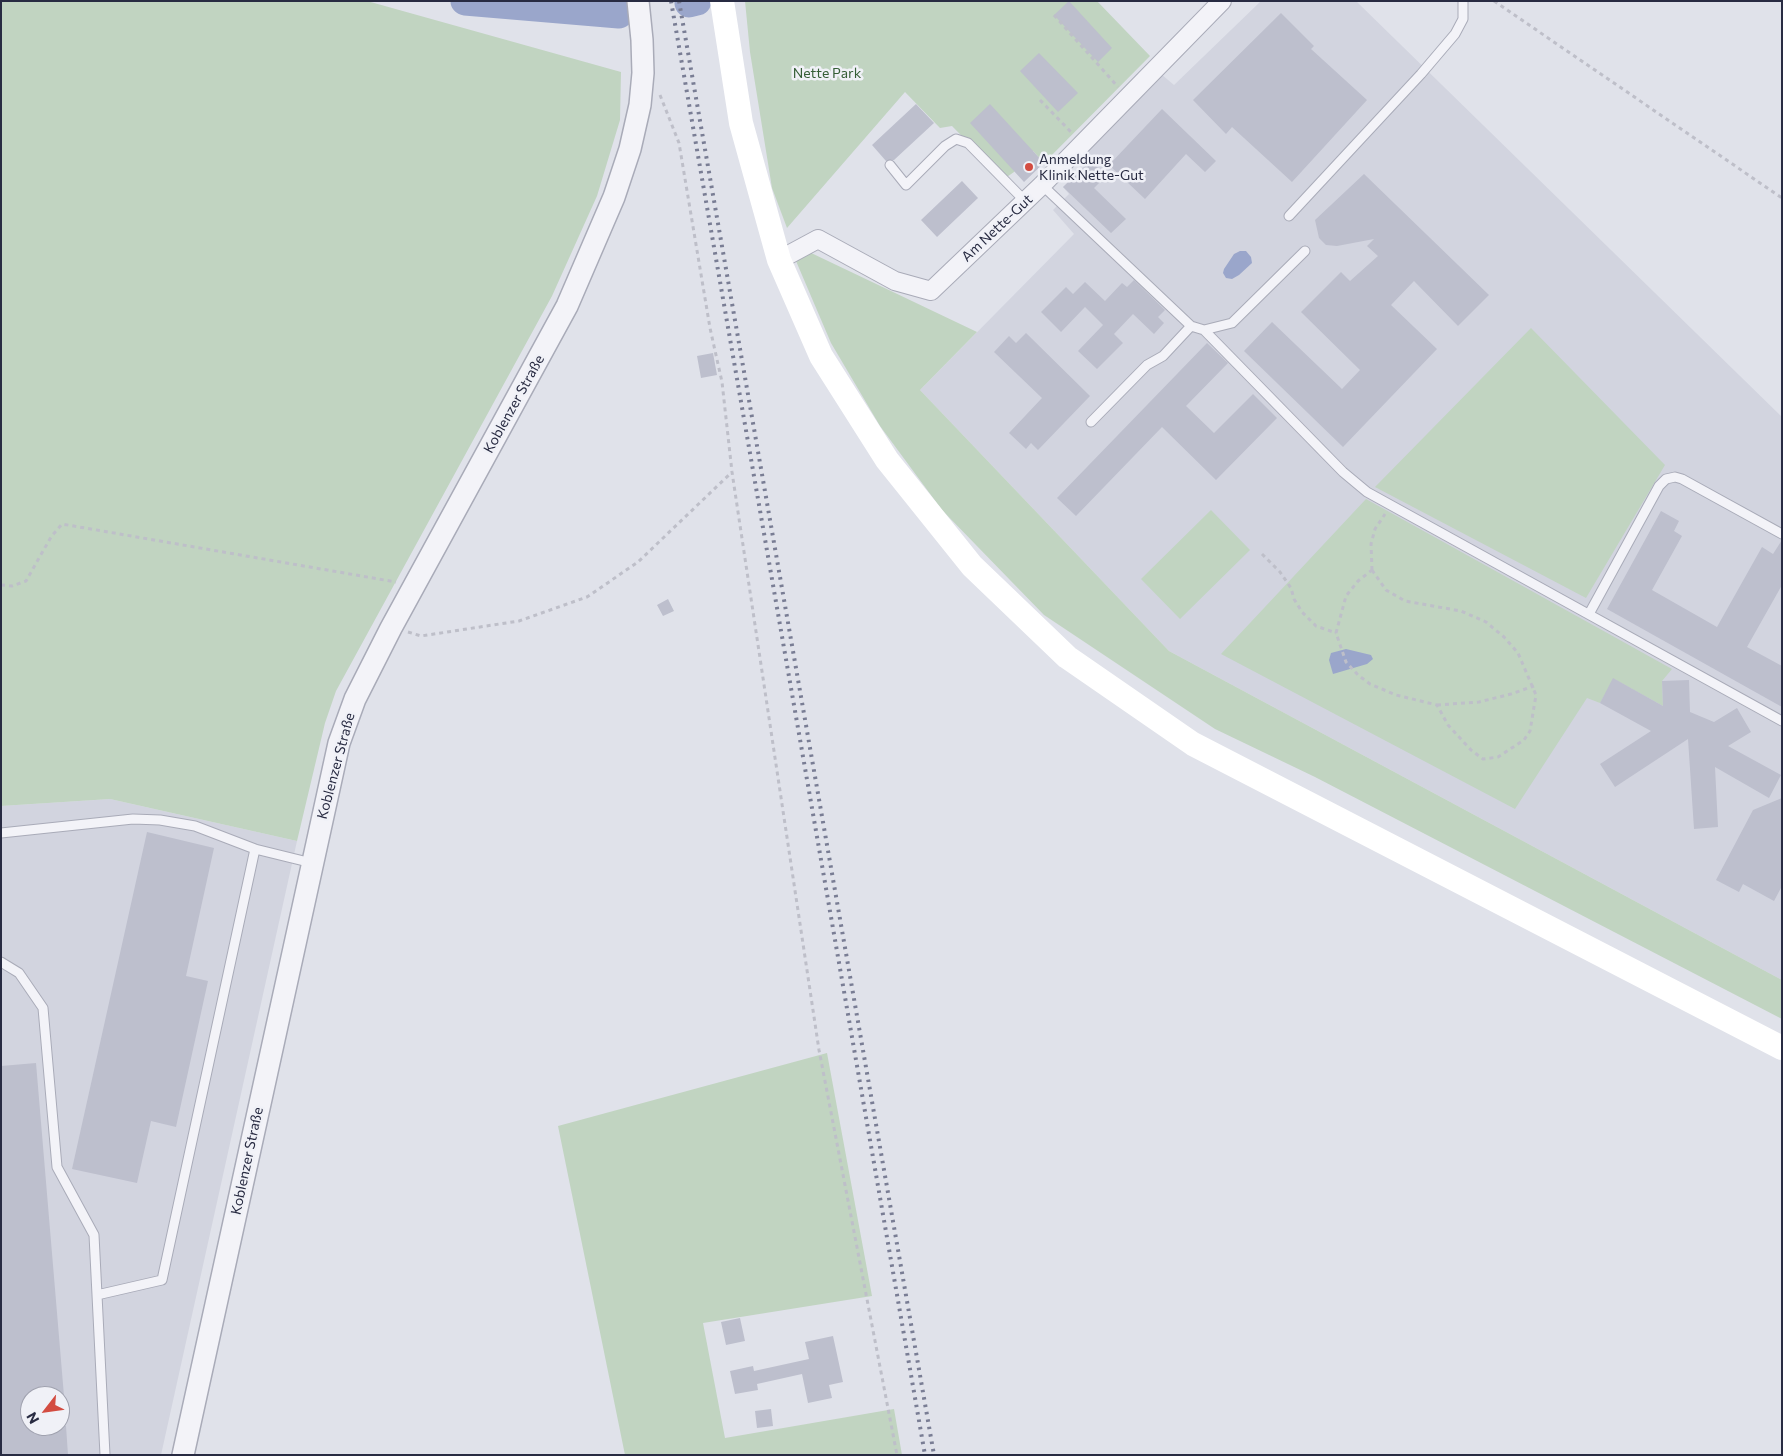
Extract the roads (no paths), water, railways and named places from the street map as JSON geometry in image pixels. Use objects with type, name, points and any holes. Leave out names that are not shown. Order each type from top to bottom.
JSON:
[{"type":"main road","points":[[723,8],[741,123],[779,260],[821,356],[887,460],[972,566],[1067,657],[1193,744],[1782,1048]]},
{"type":"street","name":"Koblenzer Straße","points":[[182,1455],[339,743],[355,699],[567,306],[614,197],[630,149],[640,105],[643,73],[638,1]]},
{"type":"street","name":"Am Nette-Gut","points":[[779,260],[818,239],[895,280],[931,291],[1042,185],[1222,1]]},
{"type":"lane","points":[[1289,216],[1421,74],[1455,34],[1463,19],[1463,1]]},
{"type":"lane","points":[[890,165],[906,185],[945,146],[956,139],[968,143],[1025,201]]},
{"type":"lane","points":[[1042,185],[1191,326],[1204,330],[1343,472],[1368,492],[1782,720]]},
{"type":"lane","points":[[1204,330],[1232,323],[1305,251]]},
{"type":"lane","points":[[1091,422],[1147,366],[1163,356],[1191,326]]},
{"type":"lane","points":[[1589,614],[1659,486],[1666,479],[1674,477],[1682,479],[1782,534]]},
{"type":"lane","points":[[1,833],[133,819],[160,820],[195,826],[255,849],[312,863]]},
{"type":"lane","points":[[97,1295],[162,1280],[255,849]]},
{"type":"lane","points":[[1,962],[20,972],[43,1008],[56,1167],[94,1235],[105,1455]]},
{"type":"water","points":[[1246,251],[1251,257],[1252,263],[1239,275],[1232,279],[1226,278],[1223,273],[1224,269],[1234,254]]},
{"type":"water","points":[[1346,649],[1371,655],[1373,659],[1367,664],[1333,674],[1329,660],[1331,653]]},
{"type":"waterway","points":[[465,1],[619,14]]},
{"type":"waterway","points":[[689,3],[697,1]]},
{"type":"railway","points":[[671,1],[925,1455]]},
{"type":"railway","points":[[679,1],[934,1455]]},
{"type":"place","name":"Anmeldung Klinik Nette-Gut","points":[[1029,167]]},
{"type":"park label","name":"Nette Park","points":[[827,73]]}]
